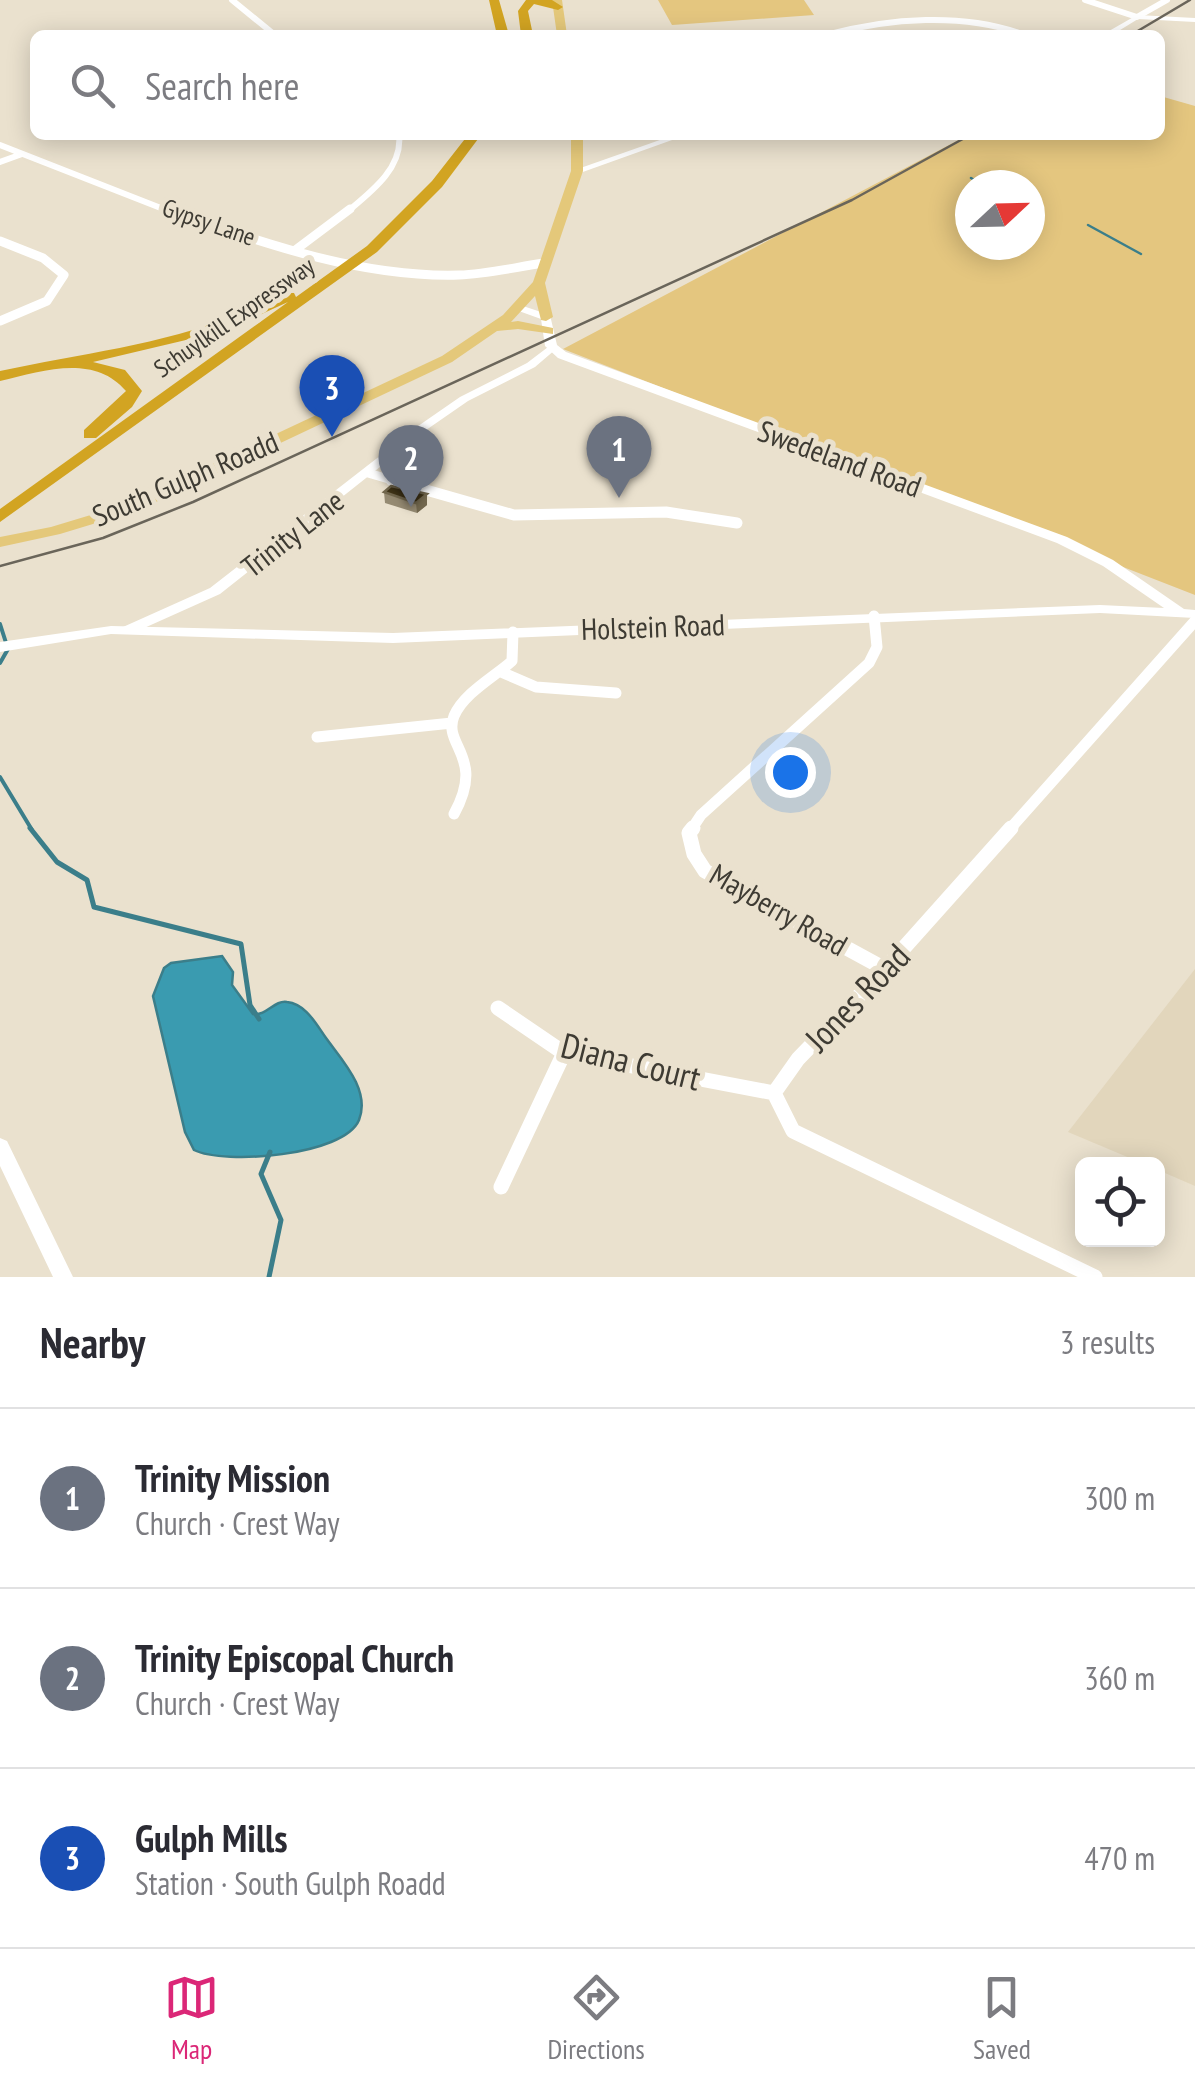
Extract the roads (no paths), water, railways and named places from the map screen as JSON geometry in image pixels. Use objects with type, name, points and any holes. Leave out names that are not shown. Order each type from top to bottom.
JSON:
[{"type":"highway","points":[[485,0],[491,30]]},
{"type":"highway","points":[[494,0],[502,30]]},
{"type":"highway","points":[[526,30],[523,11],[531,0],[558,4]]},
{"type":"highway","name":"Schuylkill Expressway","points":[[0,504],[331,263],[367,241],[427,180],[457,140]]},
{"type":"highway","name":"Schuylkill Expressway","points":[[0,517],[372,248],[437,184],[471,140]]},
{"type":"highway","points":[[0,378],[218,331],[286,298],[331,263]]},
{"type":"highway","points":[[0,378],[82,364],[101,366],[130,382],[134,391],[130,399],[42,473]]},
{"type":"main road","points":[[558,4],[561,30]]},
{"type":"main road","points":[[494,329],[518,325],[549,334],[539,284],[577,172],[577,140]]},
{"type":"main road","name":"South Gulph Roadd","points":[[0,542],[54,531],[133,507],[447,359],[520,308],[539,284]]},
{"type":"main road","name":"Swedeland Road","points":[[520,308],[574,359],[1062,540],[1108,562],[1178,611],[1195,614]]},
{"type":"main road","name":"Holstein Road","points":[[128,630],[393,638],[1100,608],[1178,611]]},
{"type":"main road","name":"Trinity Lane","points":[[0,647],[128,630]]},
{"type":"street","points":[[232,0],[269,30]]},
{"type":"street","points":[[1085,0],[1137,17],[1195,20]]},
{"type":"street","points":[[1115,30],[1167,0]]},
{"type":"street","points":[[845,30],[910,22],[1001,26],[1012,30]]},
{"type":"street","points":[[294,251],[352,209],[400,158],[404,147],[401,140]]},
{"type":"street","points":[[577,172],[668,140]]},
{"type":"street","name":"Gypsy Lane","points":[[0,144],[331,263],[458,275],[544,263]]},
{"type":"street","points":[[0,162],[22,154]]},
{"type":"street","points":[[0,241],[43,258],[64,275],[60,288],[44,304],[0,321]]},
{"type":"street","name":"Trinity Lane","points":[[128,630],[215,590],[464,399],[531,365],[549,334]]},
{"type":"street","points":[[531,365],[574,359]]},
{"type":"street","points":[[368,473],[514,515],[666,512],[737,523]]},
{"type":"street","name":"Mayberry Road","points":[[874,616],[877,646],[870,663],[701,815],[690,834],[694,854],[705,871],[885,969]]},
{"type":"street","name":"Jones Road","points":[[774,1094],[798,1059],[885,969],[1195,621]]},
{"type":"street","points":[[454,814],[467,796],[472,778],[452,723],[466,700],[512,661],[513,632]]},
{"type":"street","points":[[501,672],[536,686],[616,693]]},
{"type":"street","points":[[317,737],[452,723]]},
{"type":"street","name":"Diana Court","points":[[498,1008],[564,1052],[774,1094]]},
{"type":"street","points":[[501,1186],[564,1052]]},
{"type":"street","points":[[774,1094],[793,1131],[1095,1277]]},
{"type":"street","points":[[0,1146],[63,1277]]},
{"type":"water","points":[[222,956],[233,972],[232,985],[253,1014],[282,1002],[294,1004],[310,1016],[339,1055],[361,1097],[359,1120],[349,1132],[331,1142],[282,1154],[230,1157],[194,1150],[185,1132],[153,996],[164,968],[171,963]]},
{"type":"waterway","points":[[1088,225],[1141,254]]},
{"type":"waterway","points":[[0,624],[8,649],[0,663]]},
{"type":"waterway","points":[[0,777],[32,830]]},
{"type":"waterway","points":[[30,828],[57,862],[87,880],[94,907],[241,944],[250,1005],[259,1019]]},
{"type":"waterway","points":[[269,1277],[281,1220],[261,1174],[270,1152]]},
{"type":"tram line","points":[[1139,30],[1190,0]]},
{"type":"tram line","points":[[0,566],[103,538],[193,502],[852,200],[961,140]]},
{"type":"place","name":"Gulph Mills","points":[[332,437]]},
{"type":"place","name":"Trinity Mission","points":[[619,498]]},
{"type":"place","name":"Trinity Episcopal Church","points":[[411,507]]}]
